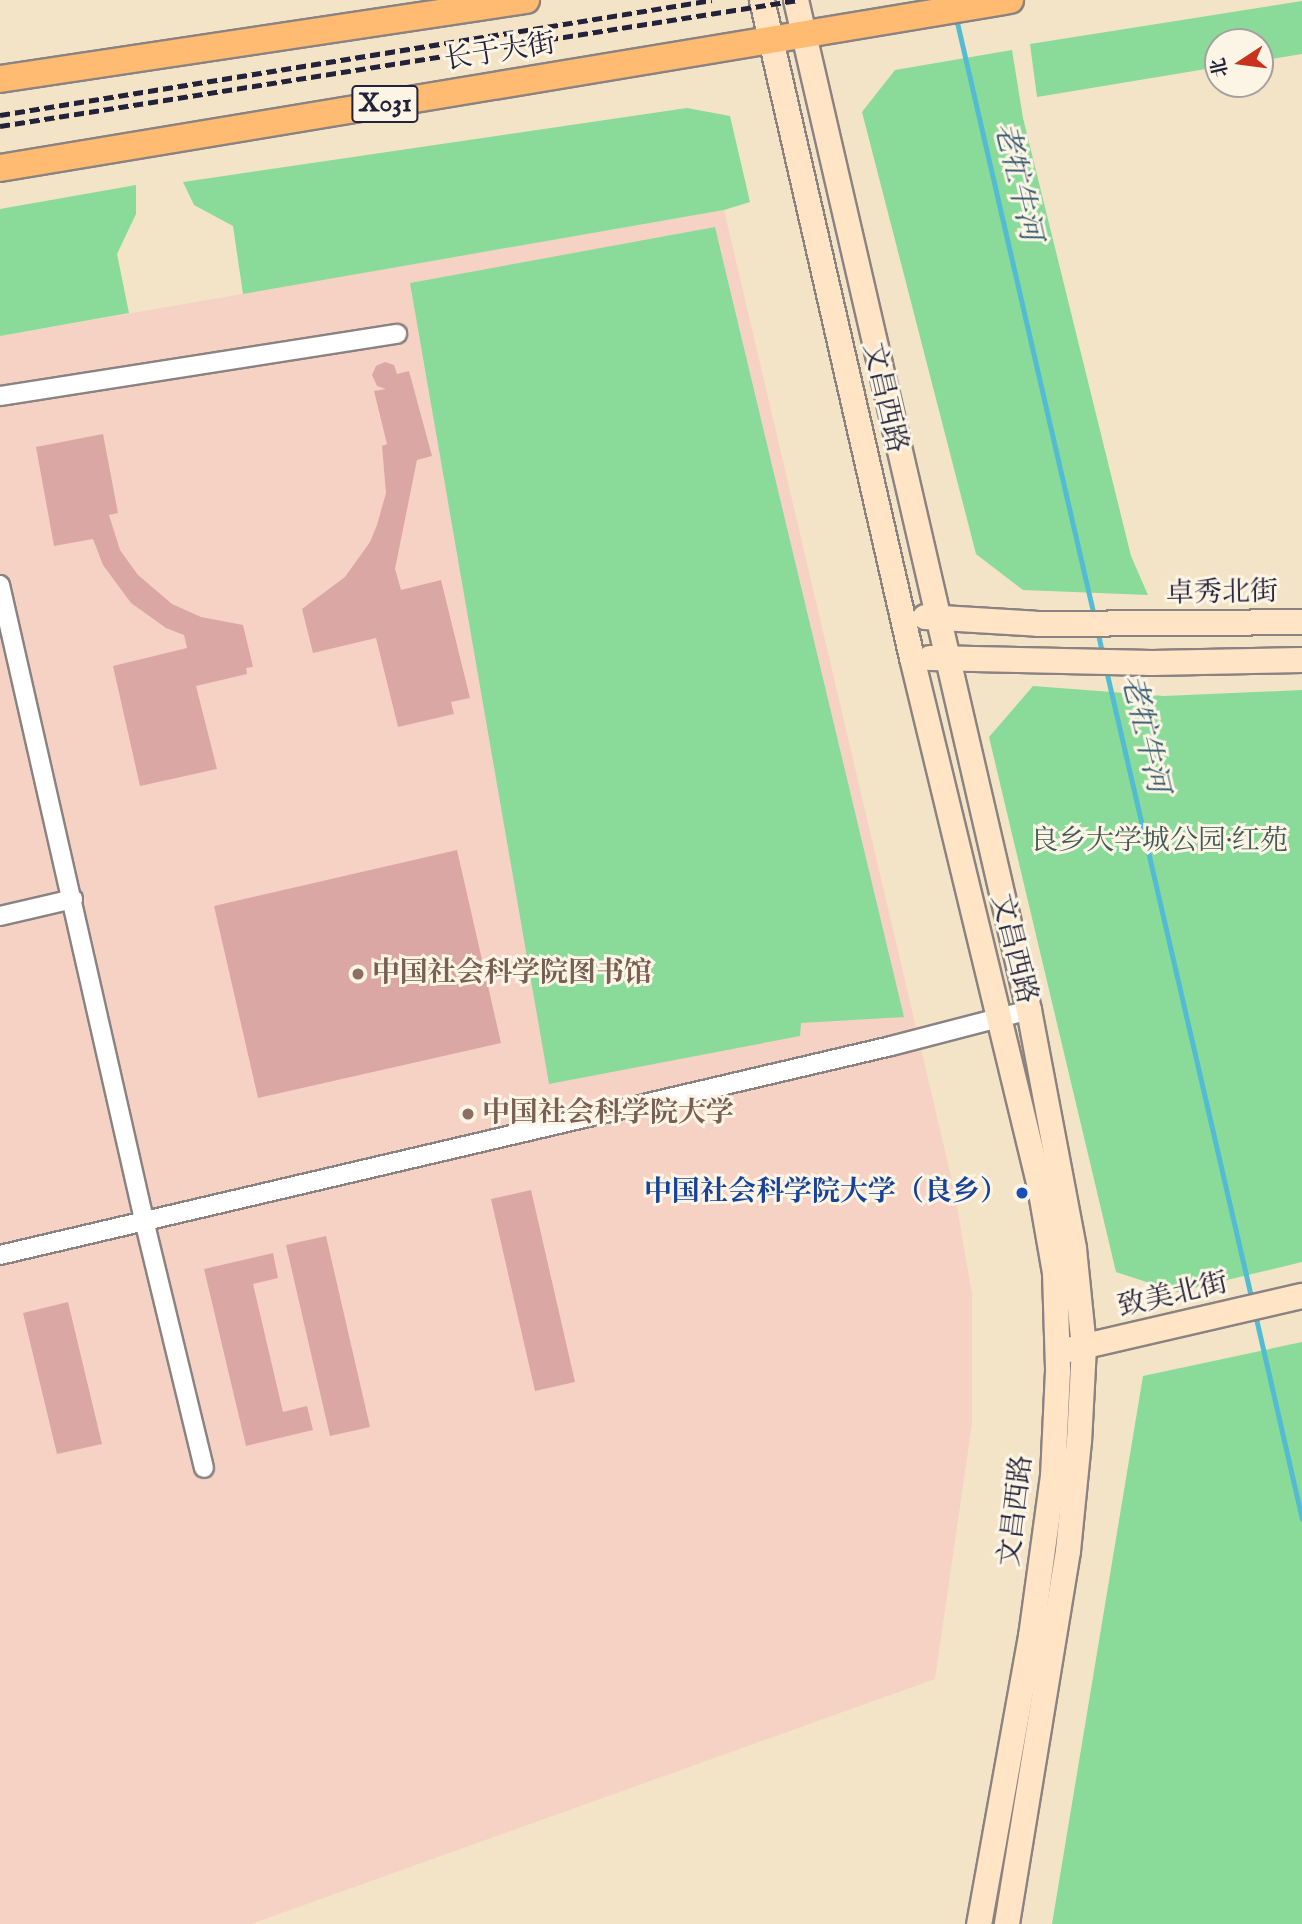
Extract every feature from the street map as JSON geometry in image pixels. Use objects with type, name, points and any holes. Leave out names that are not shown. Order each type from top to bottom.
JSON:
[{"type":"main road","name":"长于大街","points":[[0,79],[526,0]]},
{"type":"main road","name":"文昌西路","points":[[762,0],[912,658],[1040,1187],[1055,1273],[1058,1353],[1050,1503],[1031,1636],[979,1924]]},
{"type":"main road","name":"文昌西路","points":[[796,0],[1029,1010],[1066,1198],[1084,1347],[1079,1441],[1068,1551],[1007,1924]]},
{"type":"main road","name":"长于大街","points":[[0,168],[998,2]]},
{"type":"main road","name":"卓秀北街","points":[[904,614],[1038,624],[1302,622]]},
{"type":"main road","points":[[912,658],[1152,663],[1302,660]]},
{"type":"main road","name":"致美北街","points":[[1058,1353],[1302,1296]]},
{"type":"street","points":[[0,396],[397,334]]},
{"type":"street","points":[[0,585],[144,1220],[204,1468]]},
{"type":"street","points":[[0,916],[73,899]]},
{"type":"street","points":[[0,1255],[1029,1010]]},
{"type":"shaded area","name":"中国社会科学院大学","points":[[724,210],[954,1189],[972,1294],[972,1424],[935,1679],[251,1924],[0,1924],[0,336]]},
{"type":"green space","points":[[1302,1],[1302,54],[1274,59],[1274,28],[1204,28],[1204,69],[1037,97],[1030,44]]},
{"type":"green space","points":[[1012,50],[1023,118],[1131,556],[1148,595],[1023,590],[976,554],[862,112],[895,70]]},
{"type":"green space","points":[[687,108],[730,116],[750,202],[724,210],[243,294],[233,226],[194,205],[183,182]]},
{"type":"green space","points":[[136,185],[136,214],[117,254],[129,313],[0,336],[0,209]]},
{"type":"green space","points":[[715,227],[904,1017],[801,1023],[800,1036],[549,1084],[410,283]]},
{"type":"green space","name":"良乡大学城公园·红苑","points":[[1033,686],[1164,696],[1302,690],[1302,1262],[1177,1292],[1116,1272],[989,737]]},
{"type":"green space","points":[[1302,1342],[1302,1924],[1052,1924],[1143,1376]]},
{"type":"building","points":[[385,362],[394,365],[397,374],[409,371],[432,456],[417,460],[395,569],[401,590],[441,580],[470,698],[451,702],[454,714],[398,727],[376,638],[313,653],[302,609],[345,577],[370,542],[377,525],[386,493],[382,446],[387,444],[374,391],[386,389],[377,386],[372,375],[376,366]]},
{"type":"building","points":[[103,434],[118,513],[109,515],[120,550],[138,575],[172,604],[201,617],[243,625],[253,667],[246,668],[247,674],[196,686],[217,769],[140,786],[113,666],[187,648],[184,635],[166,628],[131,603],[103,565],[93,539],[54,546],[36,447]]},
{"type":"building","name":"中国社会科学院图书馆","points":[[457,850],[501,1043],[258,1098],[214,906]]},
{"type":"building","points":[[531,1190],[575,1382],[535,1391],[491,1199]]},
{"type":"building","points":[[326,1236],[370,1427],[330,1436],[286,1245]]},
{"type":"building","points":[[273,1253],[278,1278],[253,1284],[283,1412],[307,1406],[313,1430],[246,1446],[204,1269]]},
{"type":"building","points":[[68,1302],[102,1444],[57,1454],[23,1313]]},
{"type":"waterway","name":"老牤牛河","points":[[956,18],[1094,616]]},
{"type":"waterway","name":"老牤牛河","points":[[1097,629],[1103,657]]},
{"type":"waterway","name":"老牤牛河","points":[[1106,670],[1252,1301]]},
{"type":"waterway","name":"老牤牛河","points":[[1255,1314],[1302,1519]]},
{"type":"railway","points":[[0,115],[712,0]]},
{"type":"railway","points":[[0,126],[798,0]]},
{"type":"place","name":"中国社会科学院图书馆","points":[[358,974]]},
{"type":"place","name":"中国社会科学院大学","points":[[468,1114]]},
{"type":"place","name":"中国社会科学院大学（良乡）","points":[[1022,1193]]}]
